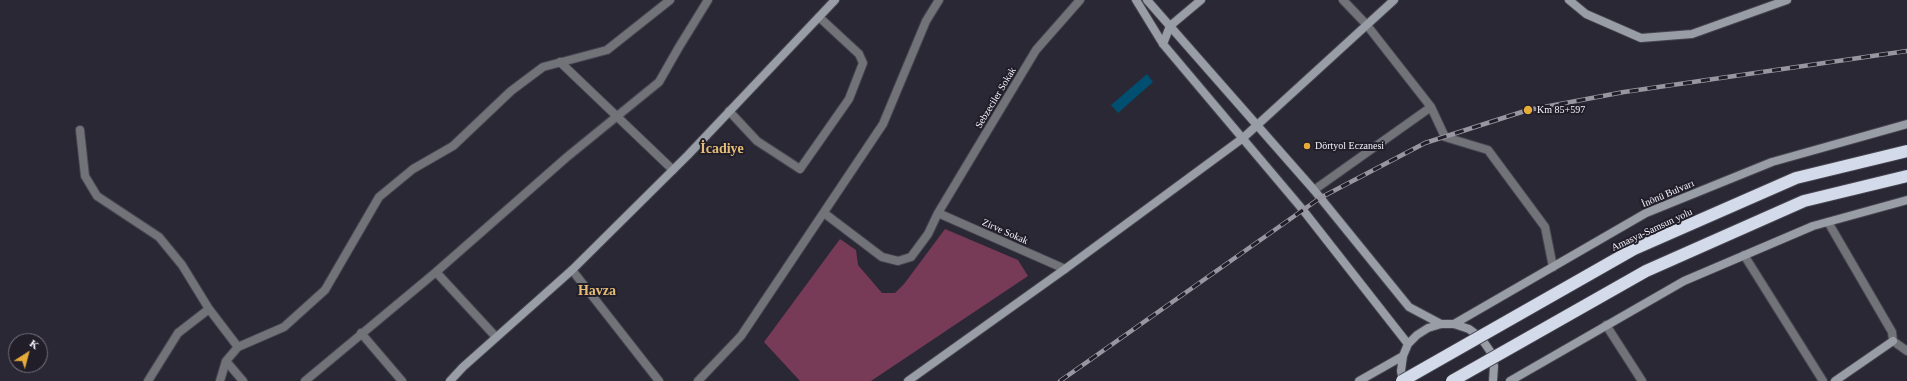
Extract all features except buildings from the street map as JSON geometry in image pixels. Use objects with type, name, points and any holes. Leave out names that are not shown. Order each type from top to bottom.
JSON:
[{"type":"highway","name":"Amasya-Samsun yolu","points":[[1402,381],[1634,249],[1796,178],[1907,151]]},
{"type":"highway","points":[[1452,381],[1646,271],[1804,201],[1907,176]]},
{"type":"main road","points":[[450,381],[463,367],[572,270],[672,170],[835,0]]},
{"type":"main road","points":[[1136,0],[1163,44],[1308,216],[1408,344]]},
{"type":"main road","points":[[1147,0],[1314,190],[1409,308],[1441,324]]},
{"type":"main road","points":[[1163,44],[1170,26],[1201,0]]},
{"type":"main road","points":[[908,381],[1065,269],[1243,138],[1256,124],[1394,0]]},
{"type":"main road","points":[[1569,0],[1586,14],[1641,38],[1692,34],[1787,0]]},
{"type":"main road","name":"İnönü Bulvarı","points":[[1454,324],[1654,210],[1772,162],[1907,124]]},
{"type":"main road","points":[[1510,381],[1684,281],[1814,226],[1907,200]]},
{"type":"main road","points":[[1402,381],[1401,371],[1403,356],[1408,344],[1423,331],[1441,324],[1454,324],[1468,329],[1481,338],[1490,350],[1494,366],[1493,381]]},
{"type":"main road","points":[[1835,381],[1893,341]]},
{"type":"main road","points":[[1359,381],[1403,356]]},
{"type":"street","points":[[220,381],[226,361],[238,347],[284,327],[325,290],[379,197],[413,169],[453,146],[511,91],[543,67],[607,50],[670,0]]},
{"type":"street","points":[[305,381],[436,272],[567,157],[659,82],[678,47],[708,0]]},
{"type":"street","points":[[698,381],[741,336],[884,124],[926,21],[939,0]]},
{"type":"street","name":"Sebzeciler Sokak","points":[[824,213],[882,257],[898,261],[911,257],[928,234],[938,213],[1036,50],[1080,0]]},
{"type":"street","points":[[1343,0],[1366,24],[1431,107],[1445,137],[1488,150],[1545,227],[1553,267]]},
{"type":"street","points":[[729,111],[757,141],[800,169],[849,99],[863,63],[859,54],[819,17]]},
{"type":"street","points":[[560,62],[672,170]]},
{"type":"street","points":[[1314,190],[1431,107]]},
{"type":"street","points":[[80,130],[85,176],[97,196],[159,237],[182,265],[209,309],[238,347]]},
{"type":"street","name":"Zirve Sokak","points":[[938,213],[1065,269]]},
{"type":"street","points":[[1828,222],[1892,332],[1893,341],[1907,351]]},
{"type":"street","points":[[1744,255],[1823,381]]},
{"type":"street","points":[[572,270],[659,381]]},
{"type":"street","points":[[436,272],[496,337]]},
{"type":"street","points":[[148,381],[178,333],[209,309]]},
{"type":"street","points":[[1606,326],[1642,381]]},
{"type":"street","points":[[361,333],[402,381]]},
{"type":"street","points":[[226,361],[243,381]]},
{"type":"shaded area","points":[[945,229],[1018,260],[1028,276],[871,381],[800,381],[764,342],[840,239],[856,250],[858,265],[882,293],[895,293],[904,284]]},
{"type":"water","points":[[1147,74],[1153,82],[1118,113],[1111,105]]},
{"type":"railway","points":[[1060,381],[1320,198],[1425,143],[1528,110],[1624,92],[1907,51]]},
{"type":"place","name":"Km 85+597","points":[[1528,110]]},
{"type":"place","name":"Dörtyol Eczanesi","points":[[1307,146]]},
{"type":"district","name":"İcadiye","points":[[722,149]]},
{"type":"district","name":"Havza","points":[[597,291]]}]
